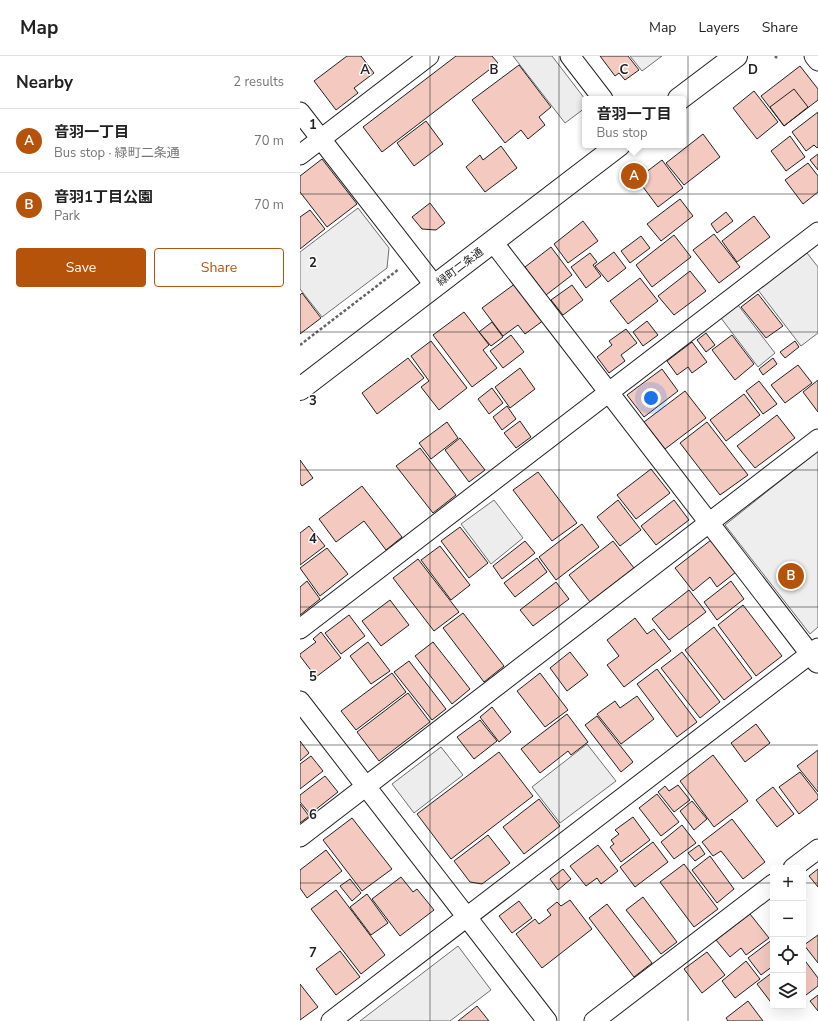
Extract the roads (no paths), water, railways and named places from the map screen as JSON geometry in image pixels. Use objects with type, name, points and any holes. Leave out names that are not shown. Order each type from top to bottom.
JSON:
[{"type":"street","points":[[300,155],[429,56]]},
{"type":"street","points":[[570,56],[601,96]]},
{"type":"street","points":[[683,96],[736,56]]},
{"type":"street","points":[[814,56],[818,61]]},
{"type":"street","points":[[300,112],[435,286]]},
{"type":"street","name":"緑町二条通","points":[[300,389],[615,148]]},
{"type":"street","points":[[300,629],[818,232]]},
{"type":"street","points":[[331,1021],[466,917],[815,655],[709,523],[493,242]]},
{"type":"street","points":[[300,837],[818,439]]},
{"type":"street","points":[[300,701],[547,1021]]},
{"type":"street","points":[[797,865],[818,849]]},
{"type":"street","points":[[594,1021],[770,886]]},
{"type":"place","name":"音羽一丁目","points":[[634,176]]},
{"type":"place","name":"音羽1丁目公園","points":[[791,576]]}]
